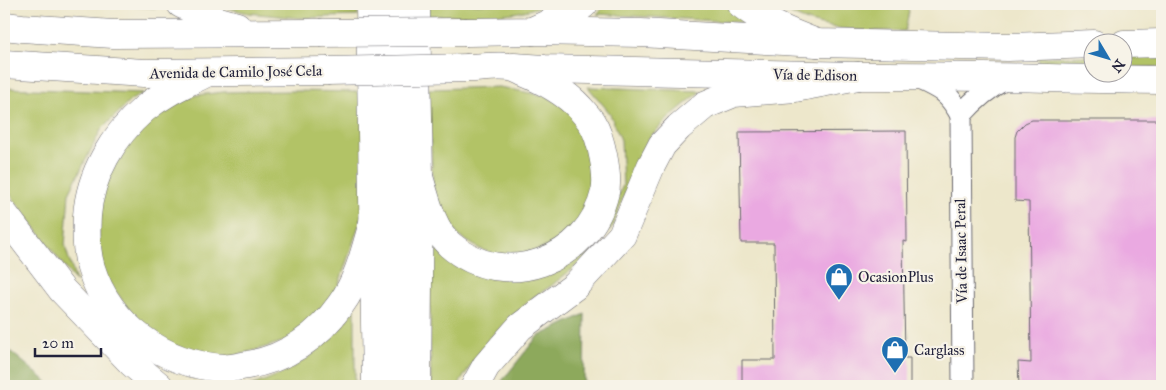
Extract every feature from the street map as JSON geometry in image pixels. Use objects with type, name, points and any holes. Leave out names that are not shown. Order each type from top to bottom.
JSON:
[{"type":"main road","points":[[182,4],[212,19],[260,33]]},
{"type":"main road","points":[[370,4],[376,386]]},
{"type":"main road","points":[[393,4],[396,386]]},
{"type":"main road","points":[[416,4],[419,177],[416,386]]},
{"type":"main road","points":[[532,31],[574,12],[584,4]]},
{"type":"main road","points":[[742,4],[759,18],[782,30],[817,43]]},
{"type":"main road","points":[[4,26],[113,34],[532,31],[641,33],[817,43],[1008,47],[1084,44]]},
{"type":"main road","points":[[1134,44],[1162,43]]},
{"type":"main road","name":"Avenida de Camilo José Cela","points":[[4,64],[144,73],[468,68]]},
{"type":"main road","points":[[419,177],[432,220],[449,244],[470,258],[495,267],[523,268],[545,262],[581,238],[594,219],[605,192],[605,159],[592,123],[571,98],[544,81],[510,67]]},
{"type":"main road","name":"Vía de Edison","points":[[468,68],[510,67],[858,76],[910,75],[1162,80]]},
{"type":"main road","points":[[206,73],[165,94],[144,109],[118,137],[100,165],[88,200],[86,235],[91,268],[107,304],[130,330],[158,350],[191,364],[225,368],[260,363],[292,350],[318,331],[342,303],[360,266],[372,223]]},
{"type":"main road","points":[[475,386],[486,366],[520,327],[575,286],[622,235],[651,166],[662,145],[679,127],[705,105],[734,93],[795,88],[858,76]]},
{"type":"main road","points":[[4,214],[62,290],[132,363],[159,386]]},
{"type":"street","points":[[910,75],[943,90],[952,100],[960,115],[987,89],[1007,78]]},
{"type":"street","name":"Vía de Isaac Peral","points":[[960,115],[963,386]]},
{"type":"green space","points":[[95,4],[153,4],[157,8]]},
{"type":"green space","points":[[212,4],[357,4],[358,16],[299,18],[248,13]]},
{"type":"green space","points":[[428,4],[545,4],[533,9],[504,14],[428,16]]},
{"type":"green space","points":[[607,4],[729,4],[754,23],[597,14]]},
{"type":"green space","points":[[774,4],[904,4],[909,11],[905,31],[871,31],[821,25],[789,13]]},
{"type":"green space","points":[[1084,56],[1084,67],[1038,67],[1039,57]]},
{"type":"green space","points":[[1134,56],[1162,56],[1162,67],[1134,67]]},
{"type":"green space","points":[[499,87],[546,96],[566,107],[586,131],[598,184],[578,229],[539,252],[501,257],[480,249],[459,236],[441,213],[433,187],[428,89]]},
{"type":"green space","points":[[588,87],[701,91],[673,114],[649,138],[636,163],[613,226],[581,262],[551,286],[532,298],[490,338],[458,386],[431,386],[430,236],[477,271],[606,225],[623,185],[621,140],[609,112]]},
{"type":"green space","points":[[4,88],[143,93],[131,100],[101,130],[69,193],[65,246],[76,282],[4,186]]},
{"type":"green space","points":[[224,92],[366,92],[366,204],[335,296],[299,337],[232,357],[188,355],[147,334],[97,266],[102,187],[124,148],[162,109],[197,95]]},
{"type":"green space","points":[[355,308],[355,386],[249,386],[284,372],[310,356],[331,337]]},
{"type":"green space","points":[[585,314],[584,386],[498,386],[537,337]]},
{"type":"green space","points":[[4,346],[52,386],[4,386]]},
{"type":"building","points":[[1032,120],[1162,120],[1162,386],[1019,386],[1018,362],[1031,363],[1029,202],[1015,201],[1015,137],[1017,131],[1025,123]]},
{"type":"building","points":[[906,131],[907,242],[903,241],[905,358],[910,358],[910,386],[742,386],[742,360],[775,360],[774,243],[741,243],[739,132]]},
{"type":"place","name":"OcasionPlus","points":[[839,301]]},
{"type":"place","name":"Carglass","points":[[895,374]]}]
